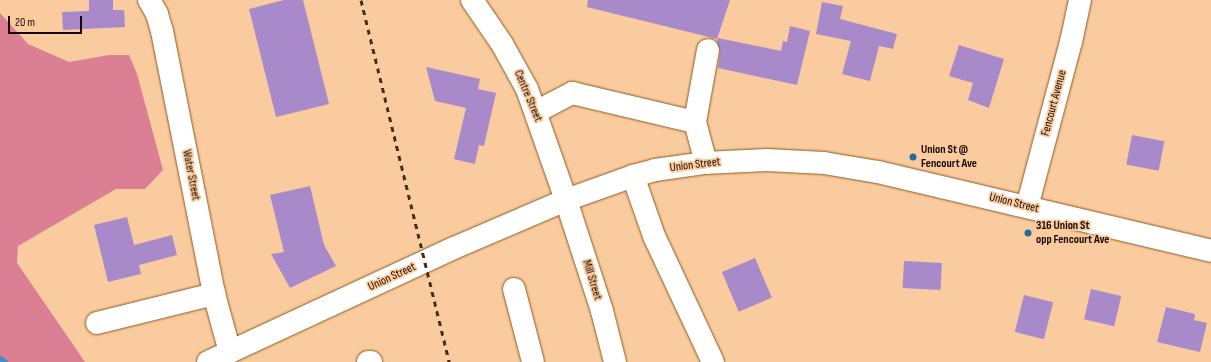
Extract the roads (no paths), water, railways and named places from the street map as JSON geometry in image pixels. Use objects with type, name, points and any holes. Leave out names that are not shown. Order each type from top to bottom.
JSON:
[{"type":"main road","name":"Water Street","points":[[149,0],[157,14],[166,48],[214,294],[231,357]]},
{"type":"main road","name":"Centre Street","points":[[472,0],[514,63],[536,112],[566,200]]},
{"type":"main road","name":"Fencourt Avenue","points":[[1027,207],[1071,42],[1080,0]]},
{"type":"main road","points":[[706,163],[696,122],[708,50]]},
{"type":"main road","points":[[536,112],[572,93],[696,122]]},
{"type":"main road","name":"Union Street","points":[[208,362],[231,357],[487,233],[566,200],[633,176],[655,170],[706,163],[767,160],[824,163],[878,172],[1211,251]]},
{"type":"main road","points":[[633,176],[654,236],[713,362]]},
{"type":"main road","name":"Mill Street","points":[[566,200],[602,311],[615,362]]},
{"type":"main road","points":[[514,289],[533,362]]},
{"type":"main road","points":[[97,323],[214,294]]},
{"type":"waterway","points":[[0,359],[4,362]]},
{"type":"railway","points":[[361,0],[449,362]]},
{"type":"place","name":"Union St @ Fencourt Ave","points":[[913,157]]},
{"type":"place","name":"316 Union St opp Fencourt Ave","points":[[1028,233]]}]
